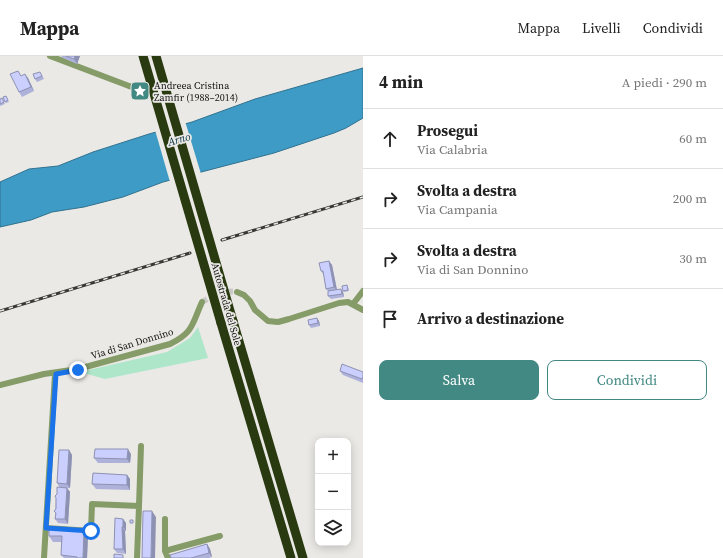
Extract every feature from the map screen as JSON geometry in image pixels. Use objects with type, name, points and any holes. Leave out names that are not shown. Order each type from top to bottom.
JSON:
[{"type":"highway","name":"Autostrada del Sole","points":[[143,56],[291,558]]},
{"type":"highway","name":"Autostrada del Sole","points":[[156,56],[303,558]]},
{"type":"street","points":[[50,56],[129,86],[145,90]]},
{"type":"street","points":[[353,304],[363,291]]},
{"type":"street","points":[[237,292],[244,295],[250,301],[255,310],[268,320],[278,322],[340,303],[348,302],[363,310]]},
{"type":"street","name":"Via di San Donnino","points":[[0,385],[44,374],[56,374],[78,370],[170,344],[183,337],[192,327],[202,302]]},
{"type":"street","points":[[44,558],[56,374]]},
{"type":"street","points":[[137,558],[141,446]]},
{"type":"street","points":[[46,528],[91,531],[92,504],[139,506]]},
{"type":"street","points":[[165,519],[165,551],[168,558]]},
{"type":"street","points":[[165,551],[220,536]]},
{"type":"green space","points":[[198,327],[208,358],[105,379],[80,372],[167,352],[190,338]]},
{"type":"water","name":"Arno","points":[[363,68],[363,118],[346,128],[274,153],[163,182],[123,197],[84,207],[52,212],[31,220],[0,227],[0,182],[29,169],[58,166],[93,152],[192,122],[255,99]]},
{"type":"pier","points":[[185,121],[201,174],[170,182],[155,130]]},
{"type":"building","points":[[66,56],[75,56],[74,59]]},
{"type":"building","points":[[18,71],[21,76],[25,74],[31,87],[19,92],[10,74]]},
{"type":"building","points":[[40,72],[42,76],[35,79],[33,74]]},
{"type":"building","points":[[6,96],[8,100],[5,102],[3,97]]},
{"type":"building","points":[[2,98],[4,102],[0,104],[0,99]]},
{"type":"building","points":[[329,261],[334,287],[326,289],[323,271],[321,271],[319,263]]},
{"type":"building","points":[[347,285],[348,290],[343,291],[342,286]]},
{"type":"building","points":[[341,289],[342,294],[328,296],[328,291]]},
{"type":"building","points":[[317,318],[318,323],[309,325],[308,320]]},
{"type":"building","points":[[342,364],[363,372],[362,379],[340,371]]},
{"type":"building","points":[[95,449],[128,449],[127,459],[94,458]]},
{"type":"building","points":[[59,450],[69,450],[67,484],[57,483]]},
{"type":"building","points":[[93,473],[127,475],[127,485],[92,484]]},
{"type":"building","points":[[57,487],[67,488],[65,519],[55,519],[56,513],[54,511],[56,509],[55,496],[57,494]]},
{"type":"building","points":[[143,511],[152,511],[151,558],[142,558]]},
{"type":"building","points":[[115,518],[123,519],[123,549],[114,549]]},
{"type":"building","points":[[49,529],[84,530],[83,558],[61,555],[62,536],[49,536]]},
{"type":"building","points":[[207,544],[209,553],[191,558],[171,558],[170,555]]},
{"type":"building","points":[[114,554],[123,555],[123,558],[114,558]]},
{"type":"tunnel","points":[[202,302],[219,294],[237,292]]},
{"type":"railway","points":[[222,240],[363,197]]},
{"type":"railway","points":[[0,311],[190,253]]},
{"type":"place","name":"Andreea Cristina Zamfir (1988–2014)","points":[[140,91]]},
{"type":"route","points":[[78,370],[56,374],[46,528],[91,531]]}]
